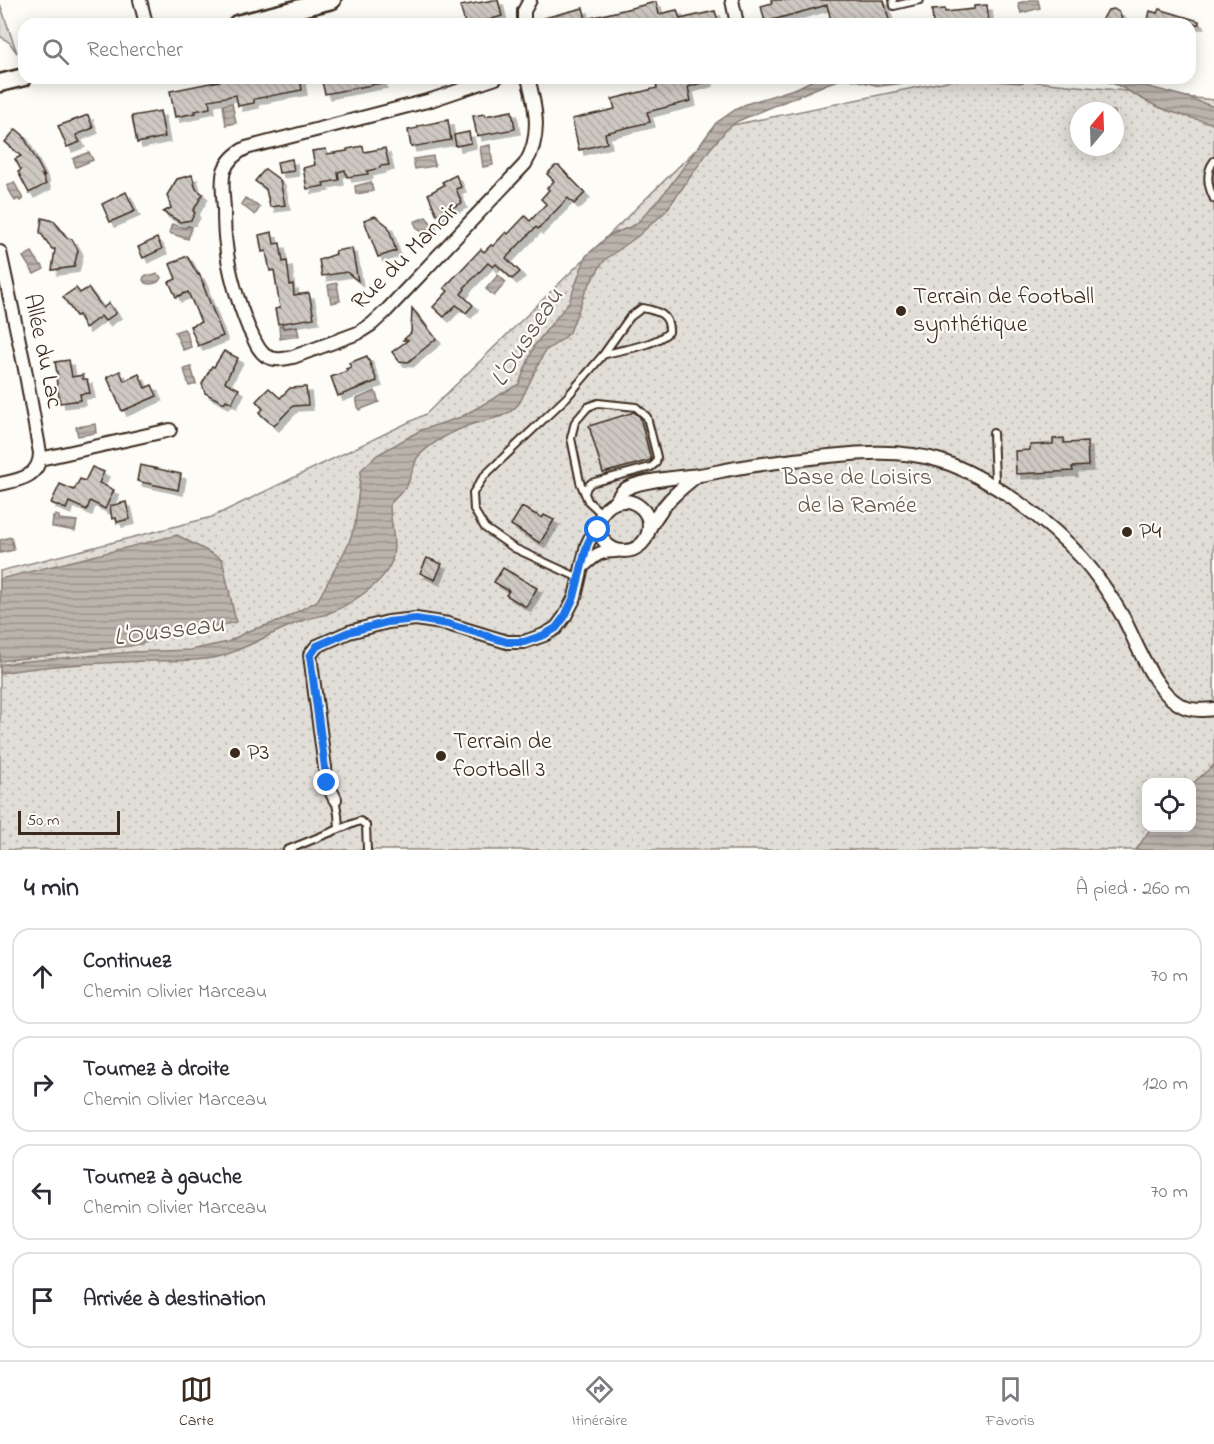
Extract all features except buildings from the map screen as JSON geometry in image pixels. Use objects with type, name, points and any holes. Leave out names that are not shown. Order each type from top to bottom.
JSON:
[{"type":"main road","points":[[261,18],[332,0]]},
{"type":"main road","points":[[0,83],[18,78]]},
{"type":"street","points":[[140,0],[144,18]]},
{"type":"street","points":[[524,18],[524,11],[530,0]]},
{"type":"street","points":[[732,0],[736,18]]},
{"type":"street","name":"Rue du Manoir","points":[[478,84],[431,100],[246,148],[229,160],[224,171],[222,185],[225,244],[236,293],[260,351],[272,358],[282,360],[293,357],[358,333],[386,311],[531,156],[537,127],[529,84]]},
{"type":"street","name":"Allée du Lac","points":[[0,252],[40,446],[40,459]]},
{"type":"street","points":[[0,484],[31,475],[40,459],[170,430]]},
{"type":"street","points":[[616,501],[622,491],[627,488],[661,480],[766,463],[871,453],[915,455],[940,460],[991,485],[1054,530],[1083,558],[1102,582],[1151,674],[1163,690],[1185,707],[1200,711],[1214,709]]},
{"type":"street","points":[[580,573],[597,554],[638,547],[645,540],[657,515],[669,499],[698,475]]},
{"type":"street","points":[[335,799],[327,783],[310,656],[317,646],[349,632],[388,622],[416,619],[448,624],[507,642],[524,642],[556,628],[565,616],[574,597],[587,545],[600,518],[610,504],[616,501],[631,501],[643,509],[647,515],[649,530]]},
{"type":"street","points":[[600,518],[598,530],[600,537],[610,548],[616,550]]},
{"type":"lane","points":[[893,0],[894,6],[920,0]]},
{"type":"lane","points":[[1214,161],[1208,172],[1209,189],[1214,199]]},
{"type":"lane","points":[[580,573],[514,548],[485,528],[474,510],[473,493],[484,476],[567,397],[603,355],[630,317],[642,309],[652,310],[663,315],[670,323],[669,332],[662,339],[603,355]]},
{"type":"lane","points":[[585,494],[586,487],[591,483],[651,467],[656,463],[657,457],[647,417],[636,407],[598,403],[588,407],[575,422],[571,438],[580,482],[585,494],[588,501],[600,518]]},
{"type":"lane","points":[[991,485],[995,479],[993,433]]},
{"type":"lane","points":[[335,799],[339,829]]},
{"type":"lane","points":[[287,850],[360,821],[366,825],[367,850]]},
{"type":"green space","points":[[0,4],[17,53],[10,43],[0,36]]},
{"type":"green space","name":"Base de Loisirs de la Ramée","points":[[933,84],[1058,84],[1214,100],[1214,850],[0,850],[0,571],[212,517],[426,414],[718,128]]},
{"type":"water","points":[[1038,0],[1040,8],[1021,13],[1018,3]]},
{"type":"water","points":[[805,84],[827,84],[738,121],[727,129],[666,211],[638,236],[606,259],[586,290],[570,332],[545,351],[515,408],[502,416],[472,424],[452,433],[433,444],[417,458],[407,486],[390,504],[394,541],[391,563],[380,579],[363,594],[324,615],[291,625],[240,649],[209,659],[73,665],[0,673],[0,665],[16,662],[133,652],[190,650],[228,642],[248,631],[280,621],[317,601],[348,545],[355,525],[361,470],[377,455],[421,430],[461,417],[519,384],[534,346],[569,302],[586,256],[610,235],[635,225],[641,219],[666,191],[716,123],[746,104]]},
{"type":"water","points":[[872,84],[896,84],[880,86]]},
{"type":"water","points":[[1114,84],[1142,84],[1214,107],[1214,124],[1167,110]]},
{"type":"water","points":[[232,103],[236,123],[226,125],[223,105]]},
{"type":"water","points":[[490,145],[493,165],[483,167],[480,147]]},
{"type":"water","points":[[89,152],[93,160],[76,167],[73,159]]},
{"type":"water","points":[[433,156],[435,166],[415,169],[413,159]]},
{"type":"water","points":[[14,182],[23,199],[20,201],[18,199],[15,201],[7,186]]},
{"type":"water","points":[[371,182],[373,191],[356,194],[355,186]]},
{"type":"water","points":[[245,198],[260,207],[255,215],[241,204]]},
{"type":"water","points":[[426,217],[436,229],[428,238],[414,222]]},
{"type":"water","points":[[172,224],[185,228],[192,227],[188,239],[169,233]]},
{"type":"water","points":[[32,252],[44,269],[34,274],[23,257]]},
{"type":"water","points":[[157,274],[161,278],[158,282],[148,284],[144,282],[146,275]]},
{"type":"water","points":[[498,275],[506,282],[494,296],[486,289]]},
{"type":"water","points":[[337,283],[340,301],[331,303],[328,285]]},
{"type":"water","points":[[282,325],[284,328],[297,326],[299,336],[280,339],[279,326]]},
{"type":"water","points":[[184,329],[191,347],[183,350],[175,332]]},
{"type":"water","points":[[191,367],[196,384],[189,386],[184,369]]},
{"type":"water","points":[[375,391],[379,402],[359,410],[356,399]]},
{"type":"water","points":[[95,424],[96,433],[78,436],[76,427]]},
{"type":"water","points":[[55,515],[59,516],[59,519],[77,521],[75,531],[52,527]]},
{"type":"water","name":"L'Ousseau","points":[[177,535],[222,559],[236,622],[130,646],[0,661],[0,579]]},
{"type":"water","points":[[11,537],[14,550],[0,553],[0,540]]},
{"type":"water","points":[[1214,765],[1214,850],[1136,850],[1148,832],[1196,832],[1196,781]]},
{"type":"place","name":"Terrain de football synthétique","points":[[901,311]]},
{"type":"place","name":"P4","points":[[1127,532]]},
{"type":"place","name":"P3","points":[[235,753]]},
{"type":"place","name":"Terrain de football 3","points":[[441,756]]},
{"type":"route","points":[[327,783],[310,656],[317,646],[349,632],[388,622],[416,619],[448,624],[507,642],[524,642],[544,635],[556,628],[565,616],[574,597],[587,545],[598,522],[598,530]]}]
